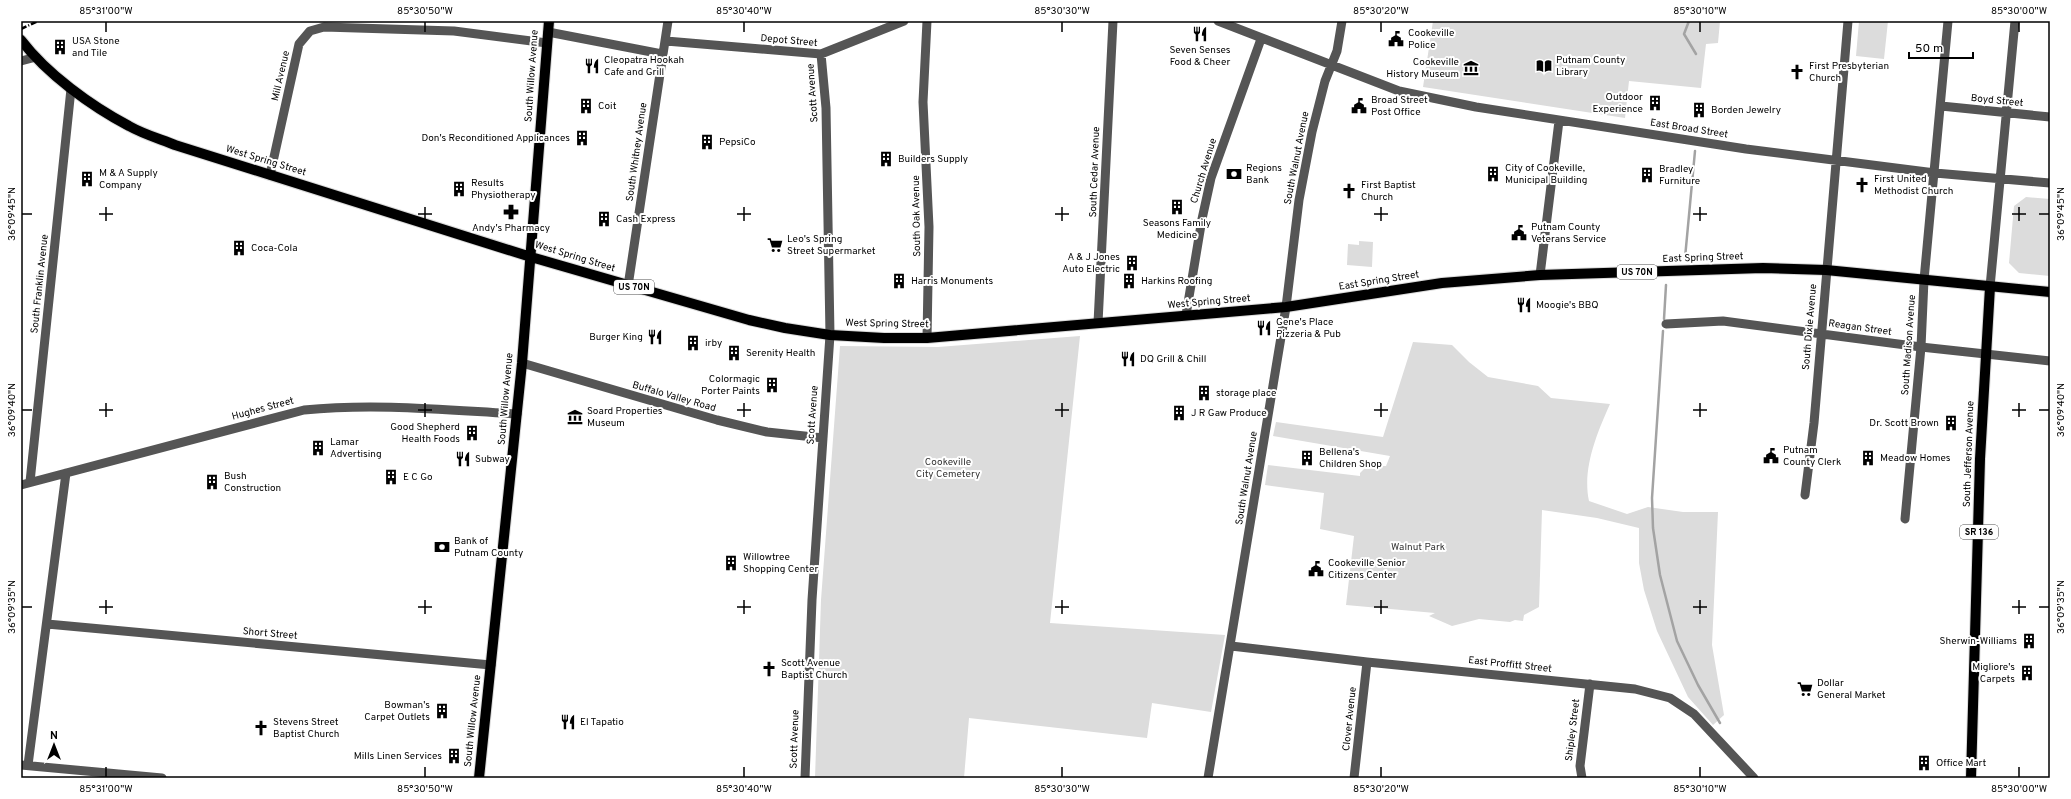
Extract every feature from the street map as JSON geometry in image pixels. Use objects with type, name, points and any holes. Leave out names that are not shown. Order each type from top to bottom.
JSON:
[{"type":"main road","name":"South Willow Avenue","points":[[479,778],[522,363],[549,21]]},
{"type":"main road","name":"West Spring Street","points":[[24,44],[71,88],[129,127],[175,145],[531,257],[748,320],[785,328],[830,335],[884,338],[927,338],[1286,307]]},
{"type":"main road","name":"East Spring Street","points":[[1286,307],[1442,284],[1540,275],[1763,268],[1826,270],[2050,292]]},
{"type":"main road","name":"South Jefferson Avenue","points":[[1971,778],[1980,459],[1990,287]]},
{"type":"street","name":"South Whitney Avenue","points":[[628,286],[668,21]]},
{"type":"street","name":"Depot Street","points":[[666,41],[821,54],[904,21]]},
{"type":"street","name":"South Oak Avenue","points":[[927,21],[923,102],[928,227],[927,338]]},
{"type":"street","name":"South Cedar Avenue","points":[[1098,323],[1113,21]]},
{"type":"street","name":"East Broad Street","points":[[1218,21],[1405,94],[1560,121],[1835,161],[1935,173],[2050,183]]},
{"type":"street","name":"South Walnut Avenue","points":[[1208,778],[1286,307],[1300,194],[1312,132],[1331,65],[1337,51],[1342,21]]},
{"type":"street","name":"South Dixie Avenue","points":[[1805,495],[1814,423],[1820,334],[1848,21]]},
{"type":"street","name":"South Madison Avenue","points":[[1905,519],[1921,347],[1924,280],[1948,21]]},
{"type":"street","name":"South Jefferson Avenue","points":[[1990,287],[2015,21]]},
{"type":"street","name":"Mill Avenue","points":[[270,175],[299,44],[310,32],[324,27],[454,31],[547,43]]},
{"type":"street","points":[[548,32],[662,54]]},
{"type":"street","name":"Church Avenue","points":[[1186,315],[1202,219],[1211,178],[1261,38]]},
{"type":"street","name":"Scott Avenue","points":[[805,778],[812,600],[830,335],[826,108],[821,54]]},
{"type":"street","points":[[21,61],[36,56]]},
{"type":"street","name":"South Franklin Avenue","points":[[30,482],[71,88]]},
{"type":"street","name":"Boyd Street","points":[[1941,106],[2050,117]]},
{"type":"street","points":[[1540,275],[1560,121]]},
{"type":"street","name":"Reagan Street","points":[[1666,324],[1723,321],[1921,347],[2050,361]]},
{"type":"street","name":"Buffalo Valley Road","points":[[522,363],[717,420],[767,432],[823,438]]},
{"type":"street","name":"Hughes Street","points":[[21,484],[304,410],[344,406],[378,406],[517,414]]},
{"type":"street","points":[[66,473],[47,624],[24,765],[68,774],[162,778]]},
{"type":"street","name":"Short Street","points":[[47,624],[491,665]]},
{"type":"street","name":"East Proffitt Street","points":[[1231,646],[1367,662],[1635,689],[1670,698],[1694,714],[1754,778]]},
{"type":"street","name":"Clover Avenue","points":[[1354,778],[1367,662]]},
{"type":"street","name":"Shipley Street","points":[[1582,778],[1580,766],[1590,684]]},
{"type":"green space","points":[[1433,21],[1720,21],[1718,43],[1706,44],[1701,88],[1629,81],[1625,118],[1423,87]]},
{"type":"green space","points":[[1859,21],[1888,21],[1884,59],[1856,56]]},
{"type":"green space","points":[[2026,197],[2050,199],[2050,276],[2019,273],[2009,263],[2014,206]]},
{"type":"green space","points":[[1359,241],[1373,242],[1372,267],[1347,265],[1348,244],[1359,245]]},
{"type":"green space","name":"Cookeville City Cemetery","points":[[1080,336],[1050,623],[1225,635],[1211,712],[1152,703],[1147,738],[969,718],[964,778],[815,778],[821,600],[840,346],[938,347]]},
{"type":"green space","name":"Walnut Park","points":[[1413,342],[1452,345],[1469,362],[1488,377],[1538,386],[1551,398],[1610,404],[1600,427],[1589,464],[1587,489],[1589,501],[1627,514],[1648,507],[1683,512],[1718,512],[1712,645],[1724,715],[1713,725],[1688,697],[1657,631],[1644,590],[1639,563],[1639,528],[1597,518],[1542,510],[1539,607],[1524,615],[1523,621],[1515,620],[1510,622],[1479,619],[1452,626],[1429,616],[1435,613],[1346,605],[1354,536],[1320,529],[1324,493],[1265,485],[1268,465],[1360,476],[1360,473],[1367,466],[1386,466],[1390,456],[1273,436],[1276,422],[1383,437]]},
{"type":"waterway","points":[[1689,21],[1684,34],[1696,54]]},
{"type":"waterway","points":[[1685,258],[1695,151]]},
{"type":"waterway","points":[[1664,319],[1666,285]]},
{"type":"waterway","points":[[1663,331],[1652,498],[1653,528],[1660,575],[1677,641],[1698,685],[1720,723]]},
{"type":"railway","points":[[21,29],[38,21]]},
{"type":"place","name":"Seven Senses Food & Cheer","points":[[1200,34]]},
{"type":"place","name":"Cookeville Police","points":[[1396,39]]},
{"type":"place","name":"USA Stone and Tile","points":[[60,47]]},
{"type":"place","name":"Cleopatra Hookah Cafe and Grill","points":[[592,66]]},
{"type":"place","name":"Putnam County Library","points":[[1544,66]]},
{"type":"place","name":"Cookeville History Museum","points":[[1471,68]]},
{"type":"place","name":"First Presbyterian Church","points":[[1797,72]]},
{"type":"place","name":"Outdoor Experience","points":[[1655,103]]},
{"type":"place","name":"Coit","points":[[586,106]]},
{"type":"place","name":"Broad Street Post Office","points":[[1359,106]]},
{"type":"place","name":"Borden Jewelry","points":[[1699,110]]},
{"type":"place","name":"Don's Reconditioned Applicances","points":[[582,138]]},
{"type":"place","name":"PepsiCo","points":[[707,142]]},
{"type":"place","name":"Builders Supply","points":[[886,159]]},
{"type":"place","name":"Regions Bank","points":[[1234,174]]},
{"type":"place","name":"City of Cookeville, Municipal Building","points":[[1493,174]]},
{"type":"place","name":"Bradley Furniture","points":[[1647,175]]},
{"type":"place","name":"M & A Supply Company","points":[[87,179]]},
{"type":"place","name":"First United Methodist Church","points":[[1862,185]]},
{"type":"place","name":"Results Physiotherapy","points":[[459,189]]},
{"type":"place","name":"First Baptist Church","points":[[1349,191]]},
{"type":"place","name":"Seasons Family Medicine","points":[[1177,207]]},
{"type":"place","name":"Andy's Pharmacy","points":[[511,212]]},
{"type":"place","name":"Cash Express","points":[[604,219]]},
{"type":"place","name":"Putnam County Veterans Service","points":[[1519,233]]},
{"type":"place","name":"Leo's Spring Street Supermarket","points":[[775,245]]},
{"type":"place","name":"Coca-Cola","points":[[239,248]]},
{"type":"place","name":"A & J Jones Auto Electric","points":[[1132,263]]},
{"type":"place","name":"Harris Monuments","points":[[899,281]]},
{"type":"place","name":"Harkins Roofing","points":[[1129,281]]},
{"type":"place","name":"Moogie's BBQ","points":[[1524,305]]},
{"type":"place","name":"Gene's Place Pizzeria & Pub","points":[[1264,328]]},
{"type":"place","name":"Burger King","points":[[655,337]]},
{"type":"place","name":"irby","points":[[693,343]]},
{"type":"place","name":"Serenity Health","points":[[734,353]]},
{"type":"place","name":"DQ Grill & Chill","points":[[1128,359]]},
{"type":"place","name":"Colormagic Porter Paints","points":[[772,385]]},
{"type":"place","name":"storage place","points":[[1204,393]]},
{"type":"place","name":"J R Gaw Produce","points":[[1179,413]]},
{"type":"place","name":"Soard Properties Museum","points":[[575,417]]},
{"type":"place","name":"Dr. Scott Brown","points":[[1951,423]]},
{"type":"place","name":"Good Shepherd Health Foods","points":[[472,433]]},
{"type":"place","name":"Lamar Advertising","points":[[318,448]]},
{"type":"place","name":"Putnam County Clerk","points":[[1771,456]]},
{"type":"place","name":"Bellena's Children Shop","points":[[1307,458]]},
{"type":"place","name":"Meadow Homes","points":[[1868,458]]},
{"type":"place","name":"Subway","points":[[463,459]]},
{"type":"place","name":"E C Go","points":[[391,477]]},
{"type":"place","name":"Bush Construction","points":[[212,482]]},
{"type":"place","name":"Bank of Putnam County","points":[[442,547]]},
{"type":"place","name":"Willowtree Shopping Center","points":[[731,563]]},
{"type":"place","name":"Cookeville Senior Citizens Center","points":[[1316,569]]},
{"type":"place","name":"Sherwin-Williams","points":[[2029,641]]},
{"type":"place","name":"Scott Avenue Baptist Church","points":[[769,669]]},
{"type":"place","name":"Migliore's Carpets","points":[[2027,673]]},
{"type":"place","name":"Dollar General Market","points":[[1805,689]]},
{"type":"place","name":"Bowman's Carpet Outlets","points":[[442,711]]},
{"type":"place","name":"El Tapatio","points":[[568,722]]},
{"type":"place","name":"Stevens Street Baptist Church","points":[[261,728]]},
{"type":"place","name":"Mills Linen Services","points":[[454,756]]},
{"type":"place","name":"Office Mart","points":[[1924,763]]}]
